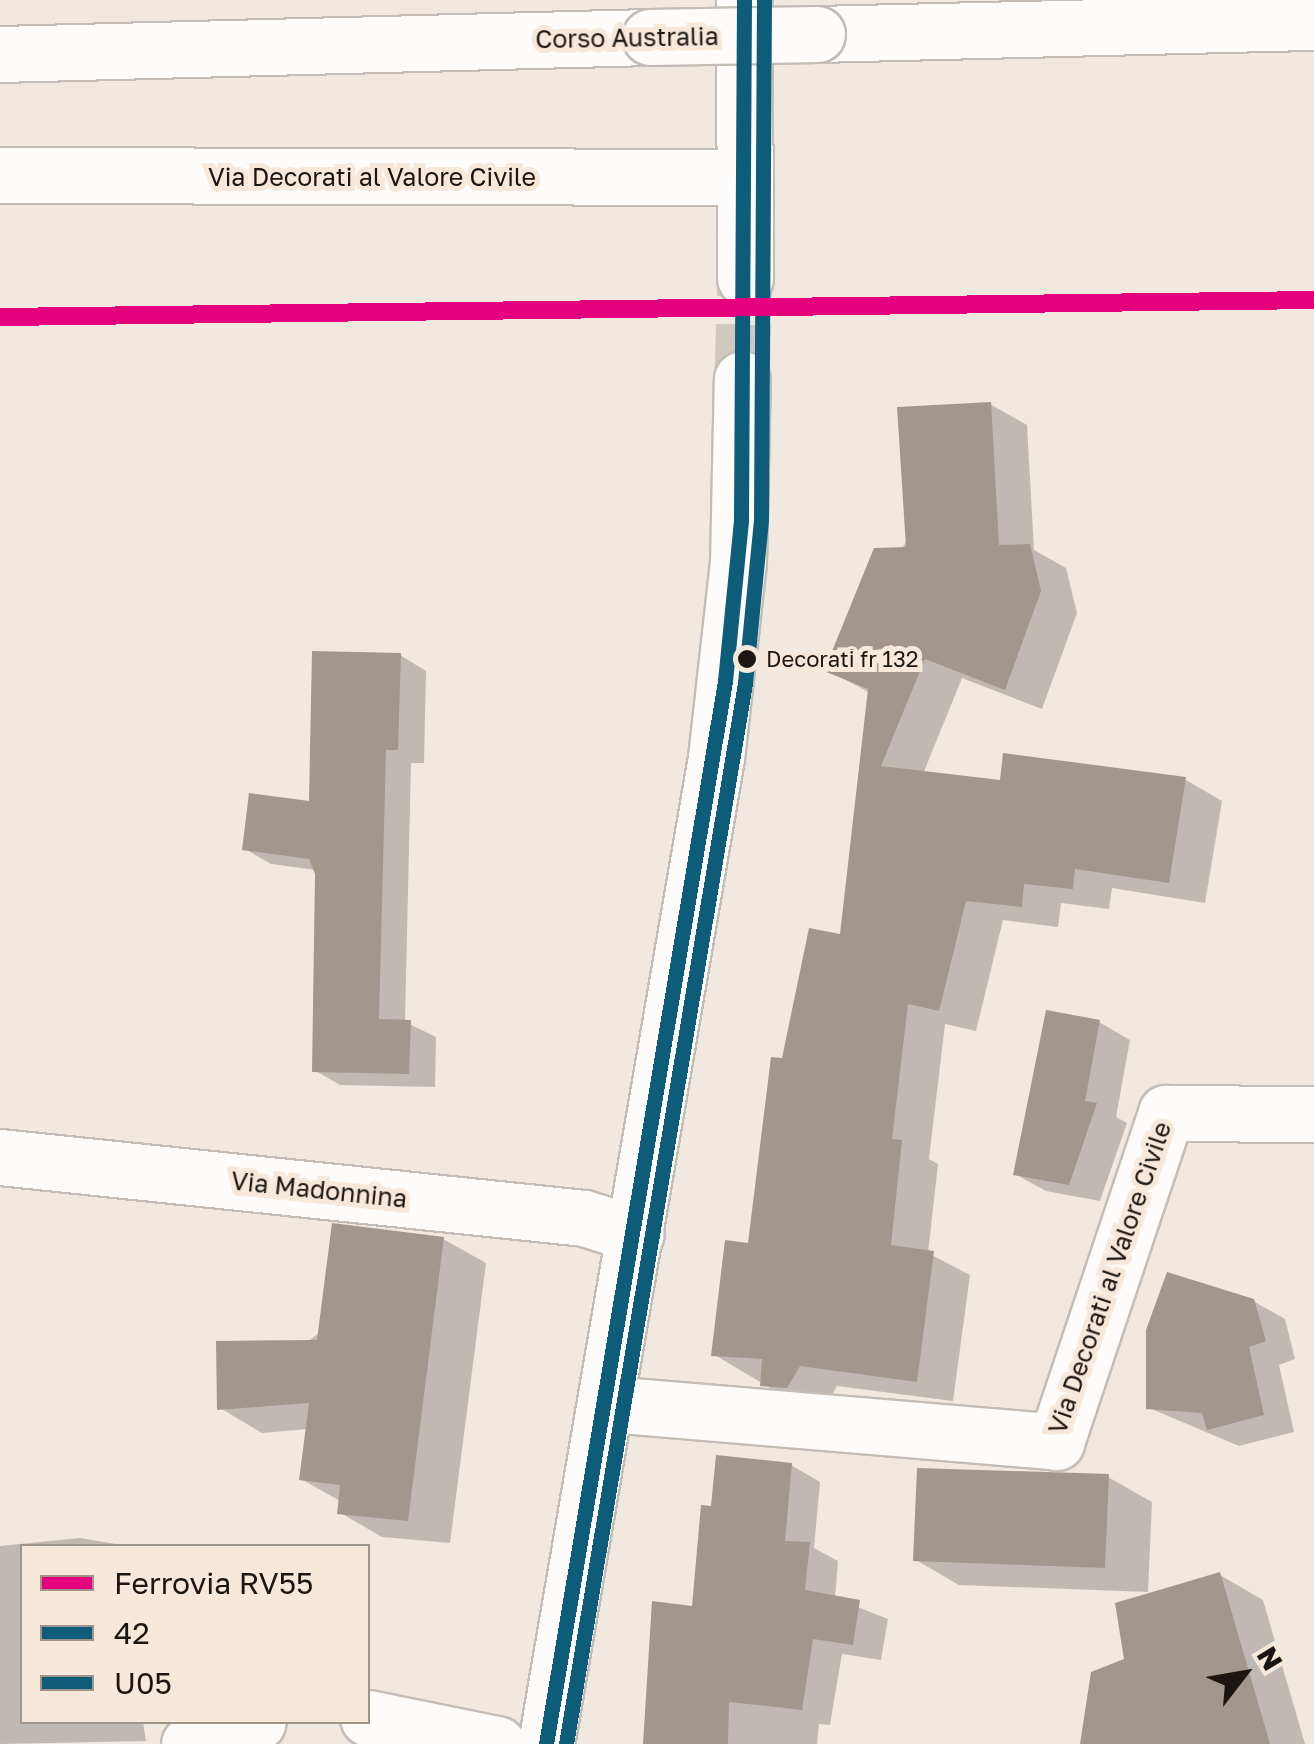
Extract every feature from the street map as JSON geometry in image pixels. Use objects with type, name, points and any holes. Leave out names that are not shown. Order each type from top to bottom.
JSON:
[{"type":"main road","points":[[744,0],[745,278]]},
{"type":"main road","name":"Corso Australia","points":[[0,54],[1314,22]]},
{"type":"main road","name":"Via Decorati al Valore Civile","points":[[0,175],[744,177]]},
{"type":"main road","points":[[546,1744],[608,1404],[716,758],[741,520],[742,379]]},
{"type":"main road","name":"Via Decorati al Valore Civile","points":[[608,1404],[1056,1442],[1166,1113],[1314,1114]]},
{"type":"main road","name":"Via Madonnina","points":[[0,1157],[584,1218],[636,1234]]},
{"type":"main road","points":[[370,1718],[498,1744]]},
{"type":"main road","points":[[189,1744],[252,1724]]},
{"type":"building","points":[[991,402],[999,545],[1030,544],[1041,591],[1005,690],[925,659],[881,766],[1000,780],[1003,753],[1186,777],[1169,883],[1075,869],[1073,889],[1024,884],[1022,907],[966,901],[939,1011],[908,1004],[892,1139],[902,1140],[891,1245],[934,1251],[917,1382],[800,1366],[787,1388],[760,1386],[762,1359],[711,1356],[725,1240],[748,1243],[771,1057],[782,1058],[809,928],[840,934],[868,689],[824,671],[874,548],[906,547],[897,407]]},
{"type":"building","points":[[312,651],[401,653],[398,750],[386,750],[379,1019],[411,1020],[409,1074],[312,1072],[315,874],[309,859],[242,850],[249,793],[309,801]]},
{"type":"building","points":[[1046,1010],[1100,1020],[1085,1101],[1097,1103],[1069,1185],[1013,1175]]},
{"type":"building","points":[[332,1223],[444,1237],[408,1521],[337,1514],[340,1485],[299,1480],[309,1403],[217,1410],[216,1341],[317,1340]]},
{"type":"building","points":[[1167,1272],[1254,1299],[1266,1341],[1249,1347],[1264,1415],[1207,1430],[1202,1413],[1146,1409],[1146,1330]]},
{"type":"building","points":[[716,1455],[792,1463],[785,1541],[810,1542],[805,1590],[860,1600],[853,1645],[813,1639],[802,1710],[729,1702],[728,1744],[643,1744],[652,1601],[692,1606],[701,1505],[711,1506]]},
{"type":"building","points":[[917,1468],[1109,1474],[1105,1568],[913,1561]]},
{"type":"building","points":[[1220,1572],[1270,1744],[1080,1744],[1091,1672],[1124,1659],[1115,1603]]},
{"type":"tunnel","points":[[742,379],[745,278]]},
{"type":"rail line","name":"RV55","points":[[0,317],[1314,300]]},
{"type":"transit line","name":"42","points":[[546,1744],[725,681],[741,520],[744,0]]},
{"type":"transit line","name":"U05","points":[[566,1744],[745,683],[761,520],[764,0]]},
{"type":"place","name":"Decorati fr 132","points":[[747,659]]}]
